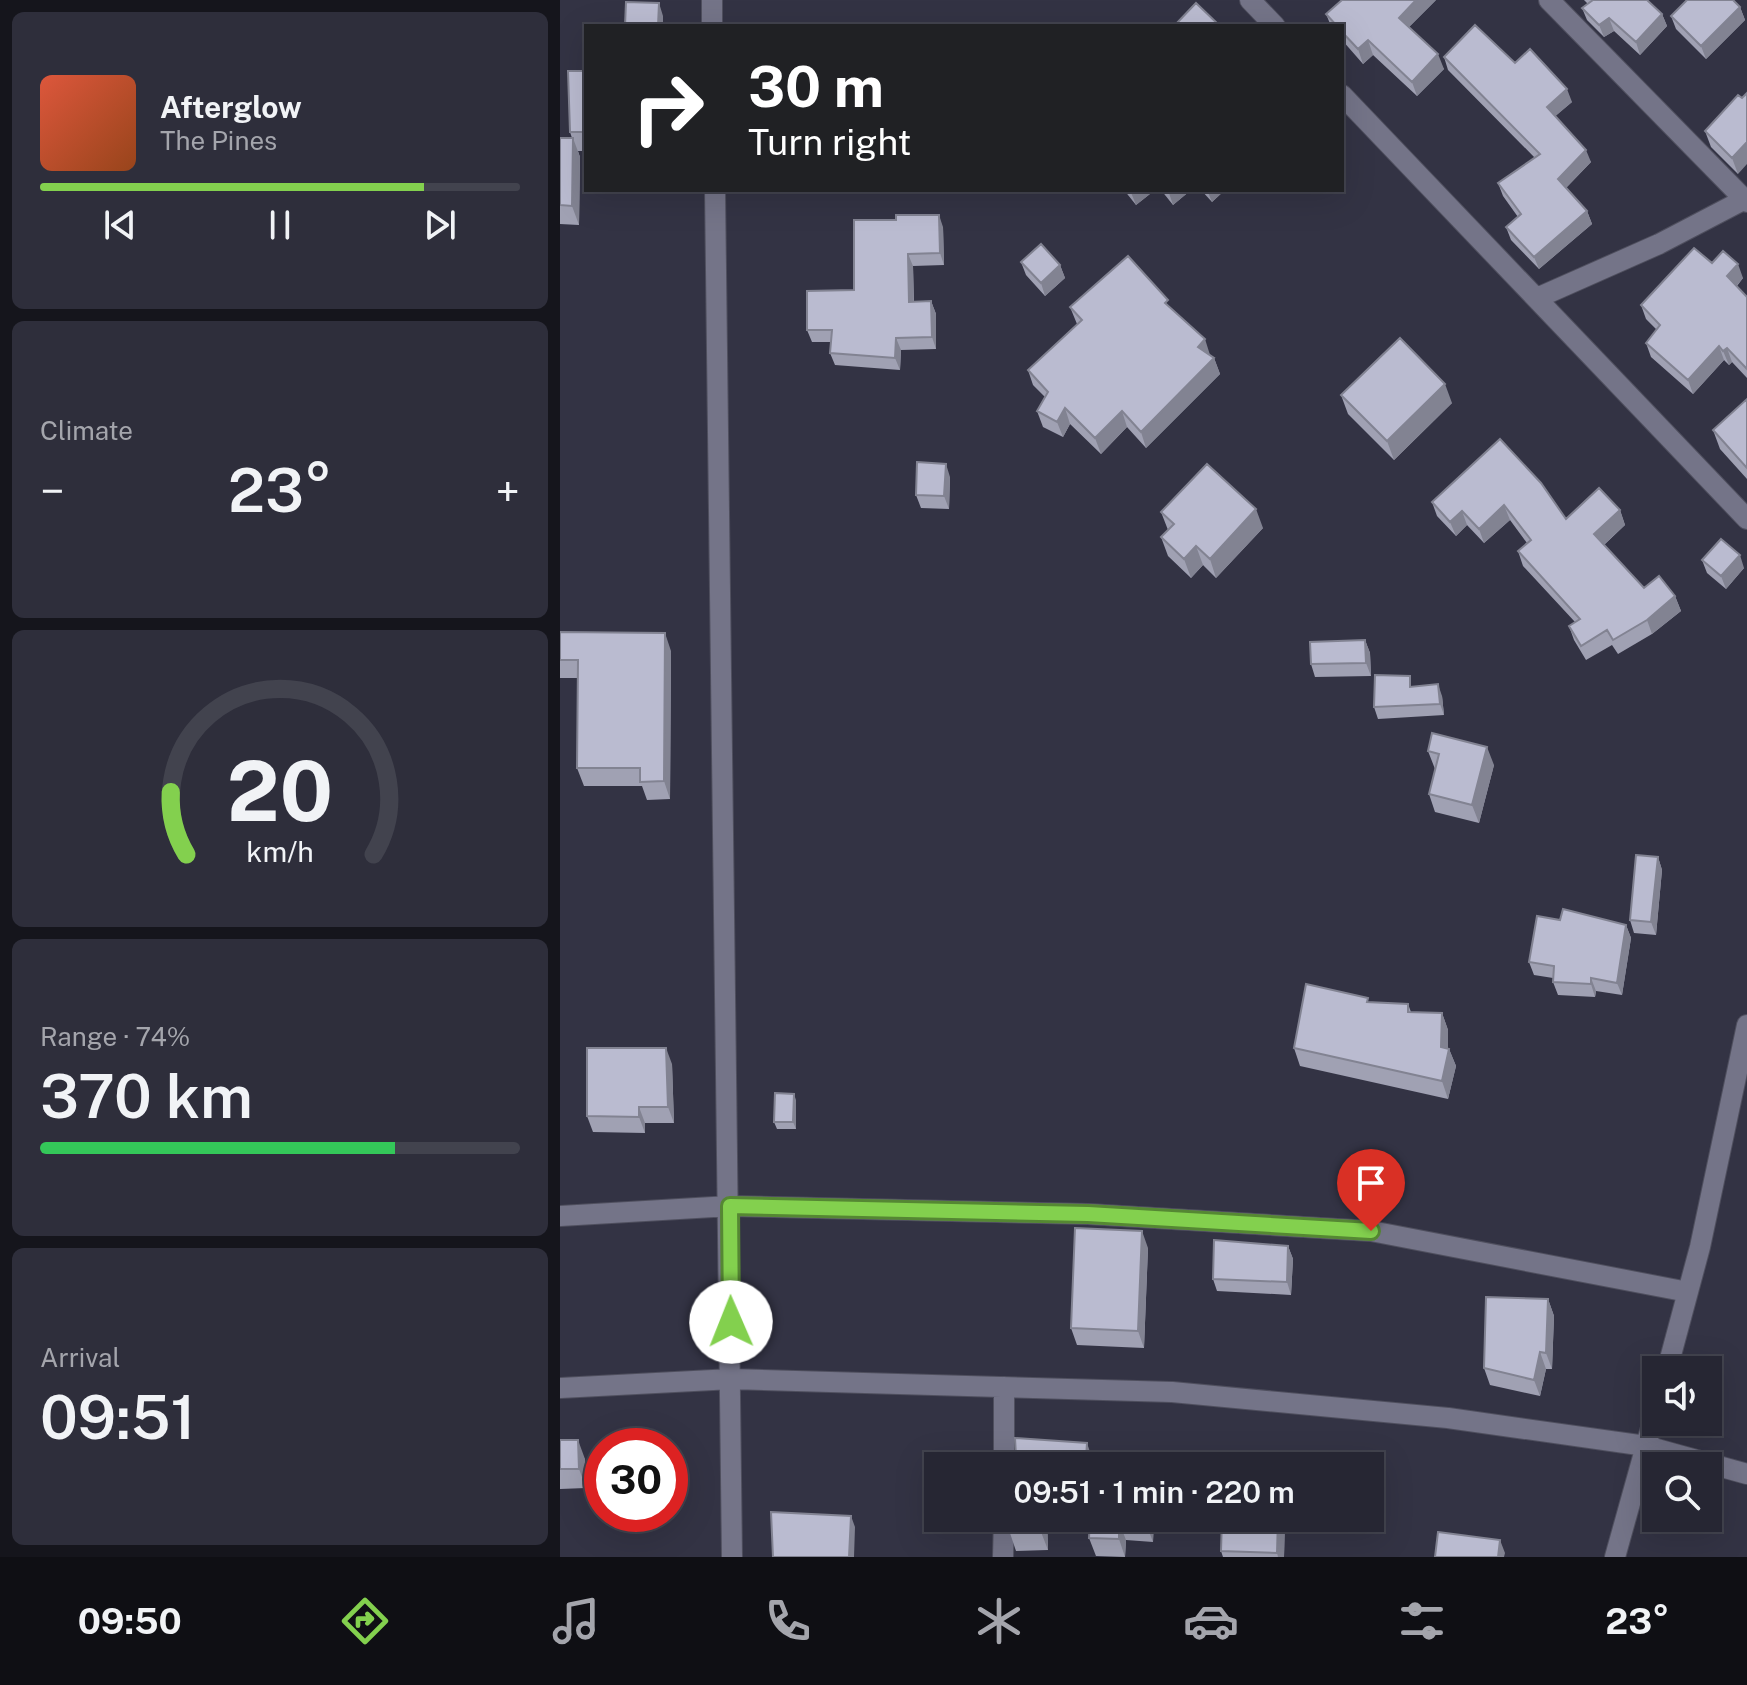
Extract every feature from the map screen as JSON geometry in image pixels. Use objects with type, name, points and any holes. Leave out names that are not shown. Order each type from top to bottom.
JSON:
[{"type":"street","points":[[712,0],[712,24]]},
{"type":"street","points":[[1250,0],[1273,24]]},
{"type":"street","points":[[1537,298],[1659,244],[1746,200],[1549,0]]},
{"type":"street","points":[[1344,97],[1747,519]]},
{"type":"street","points":[[715,192],[732,1557]]},
{"type":"street","points":[[1671,1356],[1740,1090],[1747,1025]]},
{"type":"street","points":[[560,1216],[730,1206],[1088,1214],[1371,1231],[1688,1292]]},
{"type":"street","points":[[560,1388],[732,1379],[1172,1392],[1448,1418],[1646,1446],[1747,1474]]},
{"type":"street","points":[[1004,1387],[1004,1452]]},
{"type":"street","points":[[1615,1557],[1649,1436]]},
{"type":"street","points":[[1003,1557],[1004,1532]]},
{"type":"building","points":[[1342,0],[1416,0],[1399,18],[1438,54],[1412,82],[1368,40],[1358,49],[1344,34],[1344,24],[1335,24],[1326,14]]},
{"type":"building","points":[[1593,0],[1647,0],[1662,14],[1636,42],[1609,18],[1599,25],[1582,8]]},
{"type":"building","points":[[1687,0],[1733,0],[1740,7],[1701,46],[1671,16]]},
{"type":"building","points":[[626,2],[659,3],[658,24],[625,24]]},
{"type":"building","points":[[1196,3],[1218,24],[1176,24]]},
{"type":"building","points":[[1475,25],[1515,63],[1530,49],[1567,89],[1547,107],[1586,150],[1558,179],[1587,211],[1534,257],[1506,227],[1521,214],[1498,183],[1540,154],[1444,57]]},
{"type":"building","points":[[568,71],[584,71],[584,132],[570,132]]},
{"type":"building","points":[[1747,93],[1747,142],[1732,158],[1705,131],[1738,95],[1742,98]]},
{"type":"building","points":[[560,138],[573,138],[572,206],[560,205]]},
{"type":"building","points":[[896,215],[939,215],[940,253],[908,254],[909,302],[931,301],[932,337],[896,338],[895,358],[830,353],[832,330],[807,330],[807,291],[854,290],[854,220],[896,220]]},
{"type":"building","points":[[1041,244],[1060,265],[1041,283],[1021,262]]},
{"type":"building","points":[[1694,248],[1712,263],[1723,251],[1738,264],[1727,276],[1747,297],[1747,369],[1727,348],[1723,351],[1719,346],[1688,380],[1646,343],[1660,325],[1641,305]]},
{"type":"building","points":[[1128,256],[1168,300],[1165,303],[1205,339],[1198,347],[1214,358],[1141,432],[1122,411],[1095,438],[1065,408],[1057,422],[1037,411],[1048,392],[1028,370],[1082,320],[1070,307]]},
{"type":"building","points":[[1400,338],[1445,384],[1387,441],[1341,395]]},
{"type":"building","points":[[1747,399],[1747,468],[1713,430]]},
{"type":"building","points":[[1500,439],[1541,483],[1566,519],[1599,488],[1620,510],[1594,534],[1644,588],[1659,576],[1675,596],[1647,620],[1613,640],[1607,630],[1581,646],[1569,626],[1580,619],[1518,551],[1531,540],[1504,505],[1479,529],[1462,511],[1450,522],[1432,502]]},
{"type":"building","points":[[917,462],[946,464],[944,496],[916,495]]},
{"type":"building","points":[[1207,464],[1256,509],[1210,559],[1196,546],[1184,559],[1161,537],[1174,524],[1161,512]]},
{"type":"building","points":[[1721,539],[1740,555],[1721,576],[1702,560]]},
{"type":"building","points":[[560,632],[665,633],[664,781],[640,782],[640,768],[577,768],[578,660],[560,660]]},
{"type":"building","points":[[1365,640],[1366,663],[1311,664],[1310,642]]},
{"type":"building","points":[[1375,675],[1410,676],[1410,687],[1438,684],[1440,704],[1374,707]]},
{"type":"building","points":[[1432,733],[1487,747],[1472,805],[1429,794],[1439,754],[1428,751]]},
{"type":"building","points":[[1636,855],[1658,857],[1651,922],[1630,920]]},
{"type":"building","points":[[1563,909],[1626,925],[1617,983],[1591,978],[1591,984],[1553,982],[1554,966],[1529,962],[1537,916],[1560,920]]},
{"type":"building","points":[[1306,984],[1368,998],[1367,1002],[1408,1004],[1408,1012],[1442,1013],[1441,1047],[1449,1049],[1442,1081],[1294,1048]]},
{"type":"building","points":[[587,1048],[666,1048],[668,1107],[639,1107],[639,1117],[587,1116]]},
{"type":"building","points":[[775,1093],[794,1094],[793,1122],[774,1122]]},
{"type":"building","points":[[1075,1228],[1142,1231],[1138,1331],[1071,1328]]},
{"type":"building","points":[[1214,1240],[1288,1246],[1287,1282],[1213,1279]]},
{"type":"building","points":[[1486,1297],[1548,1299],[1546,1353],[1540,1352],[1534,1380],[1484,1368]]},
{"type":"building","points":[[1015,1438],[1087,1443],[1086,1452],[1016,1452]]},
{"type":"building","points":[[560,1440],[578,1440],[579,1469],[560,1469]]},
{"type":"building","points":[[771,1512],[851,1516],[849,1557],[773,1557]]},
{"type":"building","points":[[1089,1532],[1119,1532],[1119,1539],[1089,1538]]},
{"type":"building","points":[[1222,1532],[1278,1532],[1277,1553],[1221,1551]]},
{"type":"building","points":[[1438,1532],[1500,1540],[1498,1557],[1435,1557]]},
{"type":"route","points":[[731,1322],[730,1206],[1088,1214],[1371,1231]]}]
